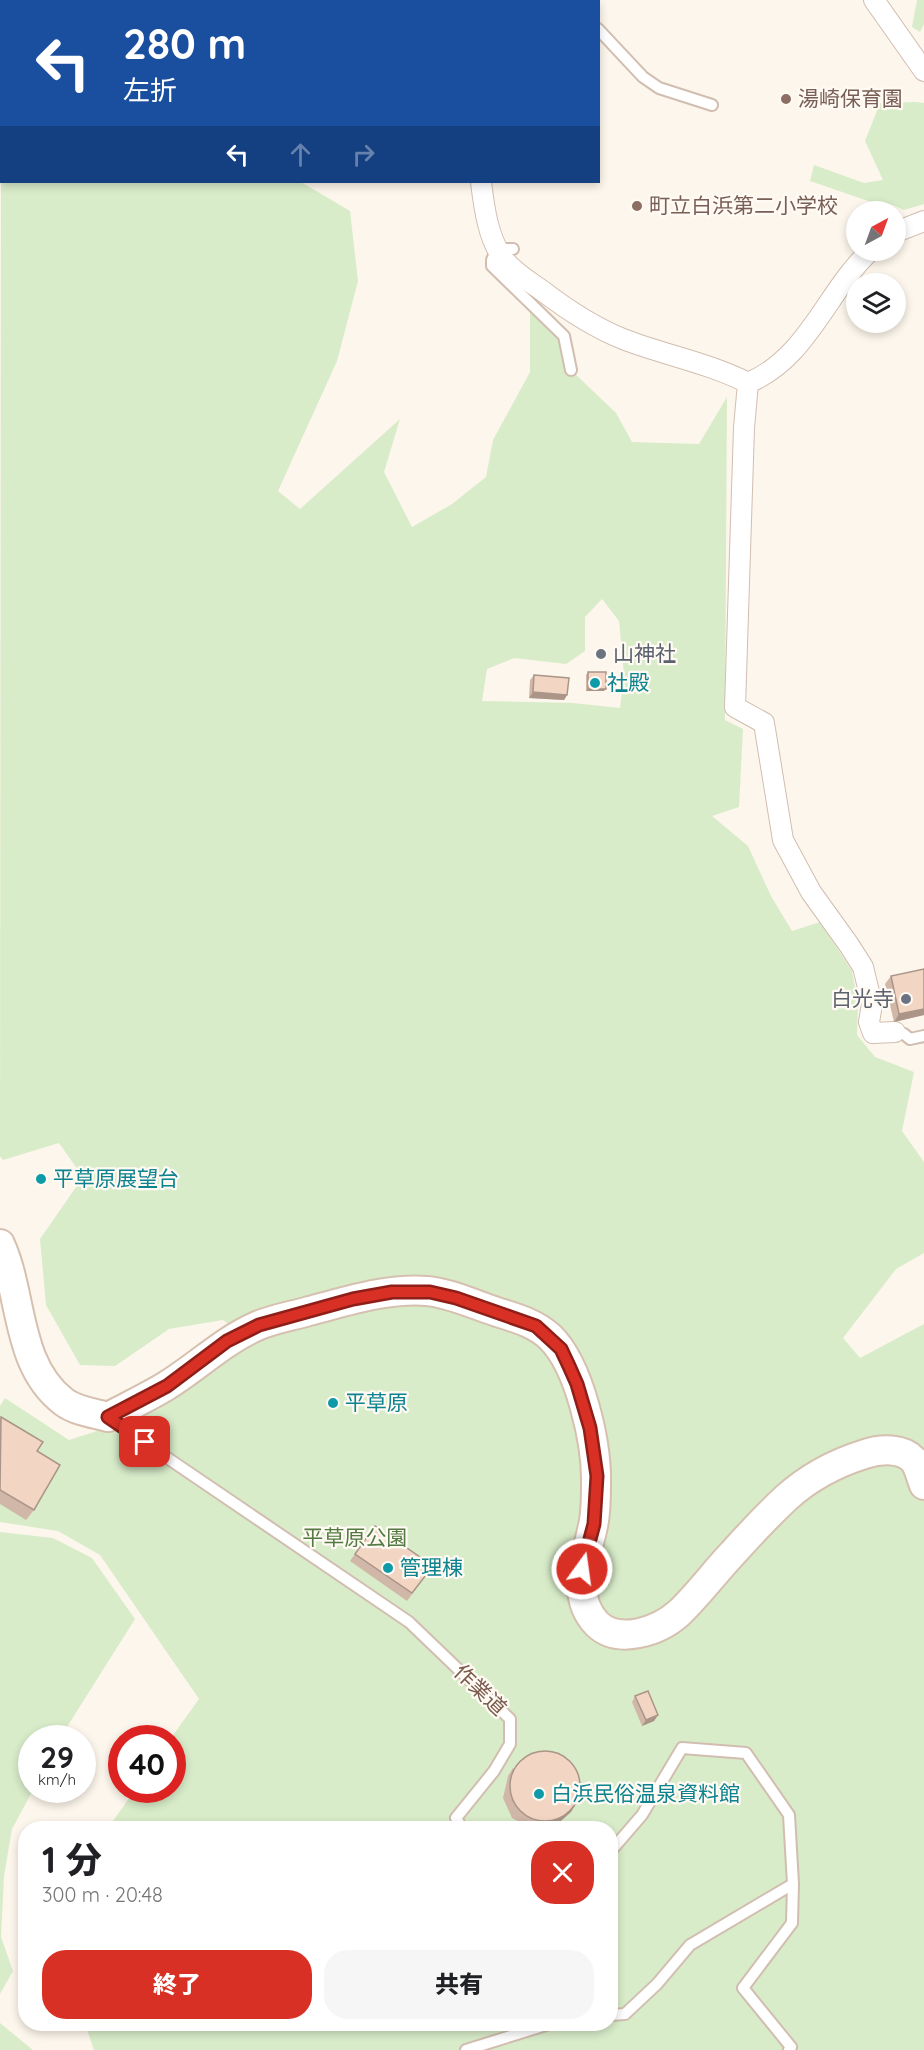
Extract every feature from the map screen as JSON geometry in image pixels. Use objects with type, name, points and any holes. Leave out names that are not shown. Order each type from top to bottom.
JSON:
[{"type":"street","points":[[874,0],[924,71]]},
{"type":"street","points":[[481,183],[493,242],[505,249],[505,261],[521,276],[598,328],[624,340],[716,369],[748,383]]},
{"type":"street","points":[[906,228],[924,221]]},
{"type":"street","points":[[748,383],[770,372],[796,350],[862,261]]},
{"type":"street","points":[[748,383],[744,428],[735,707],[764,723],[783,840],[810,892],[849,945],[862,968],[872,1004],[869,1022],[873,1033],[895,1032]]},
{"type":"street","points":[[0,1244],[5,1254],[20,1317],[38,1370],[50,1388],[65,1402],[79,1410],[108,1417],[167,1386],[227,1341],[259,1325],[353,1299],[392,1292],[430,1292],[536,1326],[561,1349],[577,1384],[590,1428],[595,1453],[596,1501],[594,1524],[582,1569],[583,1596],[594,1620],[603,1629],[614,1634],[629,1635],[644,1632],[678,1614],[788,1496],[807,1480],[852,1458],[878,1450],[898,1452],[914,1461],[924,1485]]},
{"type":"lane","points":[[600,30],[643,77],[659,88],[712,105]]},
{"type":"lane","points":[[505,249],[492,260],[492,266],[564,336],[571,370]]},
{"type":"lane","points":[[895,1032],[904,1034],[910,1039],[924,1036]]},
{"type":"lane","name":"作業道","points":[[108,1417],[409,1622],[510,1719],[510,1744],[494,1772],[456,1818],[458,1821]]},
{"type":"lane","points":[[618,1843],[642,1815],[682,1748],[746,1753],[789,1815],[793,1884],[792,1923],[743,1988],[791,2047],[789,2050]]},
{"type":"lane","points":[[618,2014],[625,2014],[657,1984],[690,1945],[793,1884]]},
{"type":"lane","points":[[466,2050],[527,2031]]},
{"type":"green space","points":[[917,0],[924,0],[924,24],[920,32],[912,27]]},
{"type":"green space","points":[[880,103],[924,103],[924,204],[906,209],[906,201],[868,201],[810,181],[814,165],[864,183],[883,180],[865,141]]},
{"type":"green space","name":"平草原公園","points":[[1,183],[303,183],[350,211],[358,281],[337,361],[278,491],[300,509],[400,419],[384,472],[412,527],[452,504],[486,477],[493,440],[530,372],[530,302],[551,321],[571,370],[616,413],[632,442],[699,444],[727,397],[725,720],[743,729],[739,807],[712,816],[748,846],[771,896],[792,931],[820,922],[852,971],[858,1003],[857,1035],[875,1057],[914,1072],[902,1131],[924,1162],[924,1253],[896,1269],[843,1338],[860,1358],[924,1324],[924,2050],[94,2050],[87,2031],[618,2031],[618,1821],[113,1821],[126,1803],[186,1803],[186,1725],[180,1725],[199,1699],[100,1555],[58,1531],[0,1522],[0,1406],[5,1398],[69,1440],[138,1418],[248,1340],[223,1320],[169,1329],[115,1366],[80,1365],[46,1305],[40,1239],[83,1177],[59,1143],[3,1160],[0,1156]],"holes":[[[602,599],[619,621],[624,675],[620,708],[573,703],[482,701],[487,669],[514,658],[566,664],[585,651],[585,617]]]},
{"type":"green space","points":[[0,1532],[53,1538],[92,1558],[135,1619],[68,1725],[18,1725],[18,1803],[26,1803],[12,1829],[4,1876],[1,1937],[13,1971],[0,1994]]},
{"type":"green space","points":[[0,2023],[33,2050],[0,2050]]},
{"type":"building","name":"社殿","points":[[588,672],[606,672],[606,689],[588,689]]},
{"type":"building","points":[[534,675],[569,678],[567,695],[533,692]]},
{"type":"building","name":"白光寺","points":[[924,969],[924,1009],[899,1014],[891,976]]},
{"type":"building","points":[[1,1417],[43,1442],[37,1451],[60,1465],[34,1510],[0,1490]]},
{"type":"building","name":"管理棟","points":[[375,1526],[433,1566],[412,1593],[355,1554]]},
{"type":"building","points":[[648,1691],[658,1715],[646,1720],[635,1696]]},
{"type":"building","name":"白浜民俗温泉資料館","points":[[545,1751],[558,1754],[570,1761],[577,1773],[580,1786],[577,1799],[570,1811],[558,1818],[545,1821],[532,1818],[520,1811],[513,1799],[510,1786],[513,1773],[520,1761],[532,1754]]},
{"type":"place","name":"湯崎保育園","points":[[786,99]]},
{"type":"place","name":"町立白浜第二小学校","points":[[637,206]]},
{"type":"place","name":"山神社","points":[[601,654]]},
{"type":"place","name":"社殿","points":[[595,683]]},
{"type":"place","name":"白光寺","points":[[906,999]]},
{"type":"place","name":"平草原展望台","points":[[41,1179]]},
{"type":"place","name":"平草原","points":[[333,1403]]},
{"type":"place","name":"管理棟","points":[[388,1568]]},
{"type":"place","name":"白浜民俗温泉資料館","points":[[539,1794]]},
{"type":"route","points":[[145,1442],[108,1417],[167,1386],[227,1341],[259,1325],[353,1299],[392,1292],[430,1292],[456,1298],[536,1326],[561,1349],[569,1366],[577,1384],[590,1428],[597,1476],[594,1524],[582,1569]]}]
